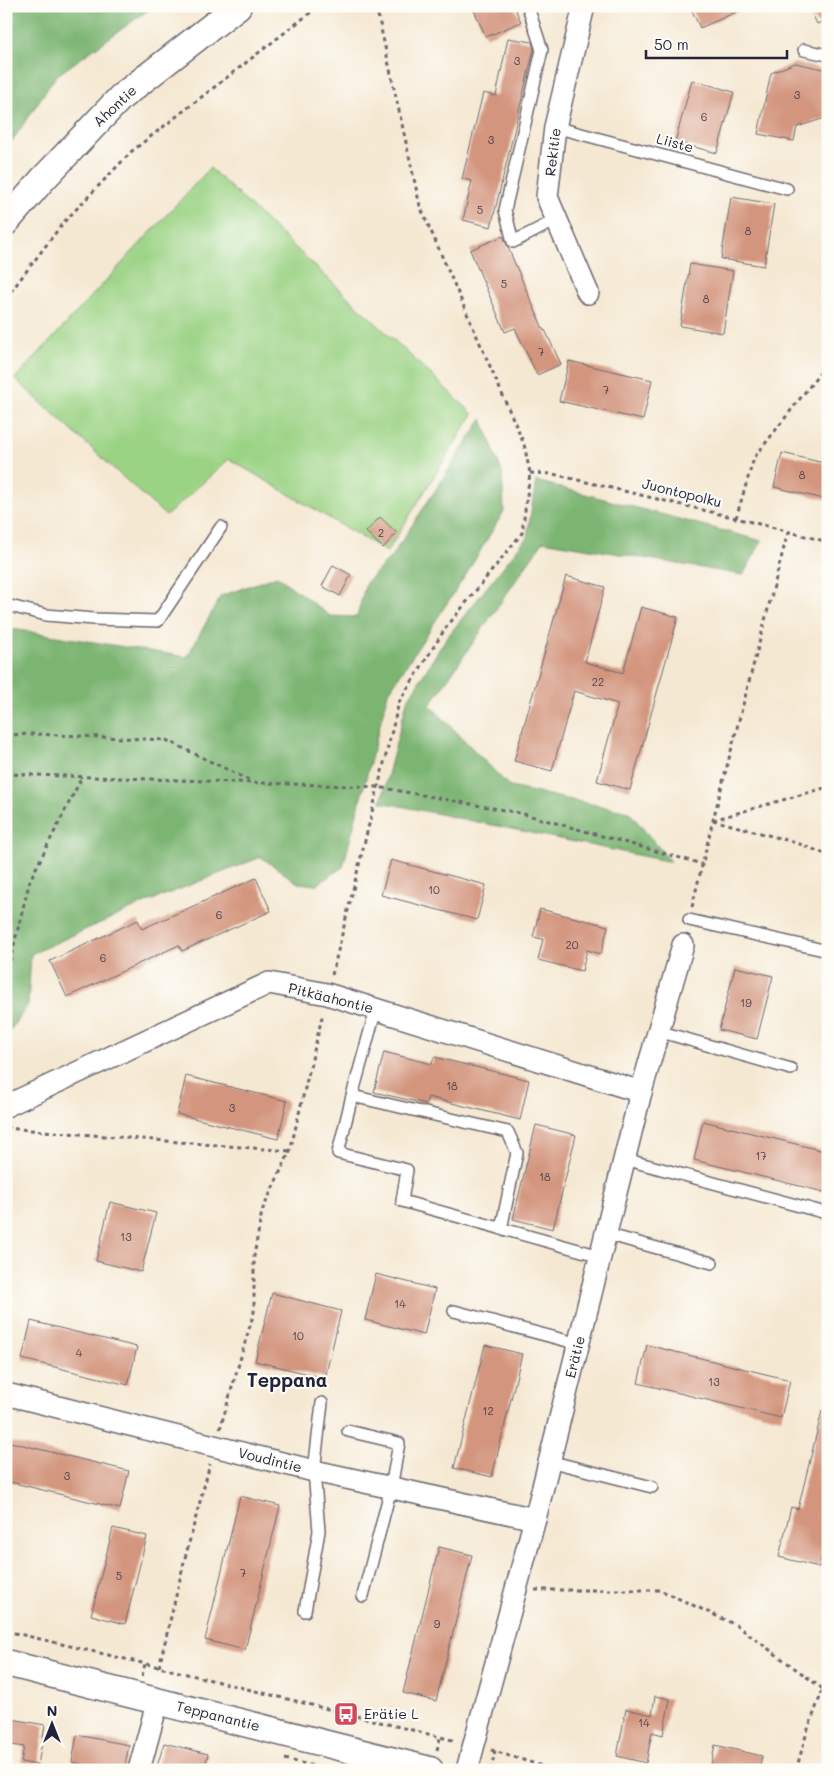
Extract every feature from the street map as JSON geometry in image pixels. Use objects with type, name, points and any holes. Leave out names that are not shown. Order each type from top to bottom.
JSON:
[{"type":"street","name":"Ahontie","points":[[6,222],[43,179],[121,97],[238,6]]},
{"type":"street","name":"Rekitie","points":[[583,6],[555,127],[547,197],[588,293]]},
{"type":"street","name":"Erätie","points":[[466,1770],[535,1519],[641,1092],[682,945]]},
{"type":"street","name":"Pitkäahontie","points":[[6,1106],[269,983],[327,994],[641,1092]]},
{"type":"street","name":"Voudintie","points":[[6,1394],[314,1472],[535,1519]]},
{"type":"street","name":"Teppanantie","points":[[6,1663],[430,1770]]},
{"type":"street","points":[[139,1770],[158,1700]]},
{"type":"lane","points":[[530,6],[528,7],[542,50],[505,210],[514,242],[556,220]]},
{"type":"lane","points":[[804,50],[828,55]]},
{"type":"lane","name":"Liiste","points":[[555,127],[787,189]]},
{"type":"lane","points":[[6,604],[46,615],[102,620],[158,621],[221,527]]},
{"type":"lane","points":[[689,920],[828,951]]},
{"type":"lane","points":[[376,1009],[338,1153],[407,1170],[402,1201],[600,1256]]},
{"type":"lane","points":[[658,1031],[791,1069]]},
{"type":"lane","points":[[352,1096],[508,1132],[517,1153],[501,1229]]},
{"type":"lane","points":[[624,1159],[826,1213]]},
{"type":"lane","points":[[606,1234],[712,1263]]},
{"type":"lane","points":[[454,1311],[578,1344]]},
{"type":"lane","points":[[305,1611],[319,1530],[314,1472],[322,1403]]},
{"type":"lane","points":[[348,1431],[399,1443],[391,1488],[363,1596]]},
{"type":"lane","points":[[549,1461],[652,1487]]},
{"type":"path","points":[[6,298],[63,223],[132,151],[319,6]]},
{"type":"path","points":[[159,1666],[214,1446],[254,1312],[254,1256],[262,1211],[290,1151],[399,702],[445,629],[522,534],[530,473],[524,444],[420,206],[376,6]]},
{"type":"path","points":[[736,518],[754,458],[823,369],[828,366]]},
{"type":"path","name":"Juontopolku","points":[[530,473],[553,474],[828,542]]},
{"type":"path","points":[[689,920],[788,532]]},
{"type":"path","points":[[6,735],[36,734],[166,740],[253,782]]},
{"type":"path","points":[[6,774],[378,787],[520,813],[702,864]]},
{"type":"path","points":[[6,977],[30,880],[82,776]]},
{"type":"path","points":[[713,820],[828,787]]},
{"type":"path","points":[[713,820],[797,843],[828,855]]},
{"type":"path","points":[[6,1128],[290,1151]]},
{"type":"path","points":[[516,1590],[660,1590],[736,1625],[822,1689]]},
{"type":"path","points":[[6,1631],[159,1666],[495,1751],[555,1770]]},
{"type":"path","points":[[796,1770],[822,1689],[828,1684]]},
{"type":"path","points":[[491,1770],[495,1751]]},
{"type":"green space","points":[[6,6],[154,6],[56,76],[6,150]]},
{"type":"green space","points":[[210,168],[473,414],[387,552],[229,459],[166,516],[15,379]]},
{"type":"green space","points":[[482,419],[502,472],[504,511],[467,573],[388,693],[343,867],[316,885],[298,883],[261,857],[145,903],[31,954],[28,1005],[6,1036],[6,628],[187,657],[221,596],[277,576],[330,616],[357,617],[366,583],[392,556]]},
{"type":"green space","points":[[536,481],[762,541],[743,575],[543,541],[430,705],[510,787],[629,812],[671,862],[381,802],[407,701],[445,640],[527,537]]},
{"type":"building","points":[[472,6],[514,6],[521,22],[486,37]]},
{"type":"building","points":[[690,6],[750,6],[700,28]]},
{"type":"building","points":[[809,6],[828,6],[828,19],[817,24]]},
{"type":"building","points":[[508,38],[532,42],[534,49],[491,227],[463,220],[472,181],[462,179],[483,93],[496,96]]},
{"type":"building","points":[[795,63],[828,70],[828,117],[797,127],[794,141],[758,134],[771,73]]},
{"type":"building","points":[[692,80],[734,92],[717,153],[675,142]]},
{"type":"building","points":[[731,197],[774,204],[764,266],[721,259]]},
{"type":"building","points":[[503,236],[544,331],[561,364],[537,375],[515,328],[505,332],[470,250]]},
{"type":"building","points":[[690,264],[733,271],[723,333],[680,326]]},
{"type":"building","points":[[569,361],[652,380],[643,420],[559,401]]},
{"type":"building","points":[[782,453],[828,464],[828,500],[774,487]]},
{"type":"building","points":[[380,517],[397,533],[383,548],[366,532]]},
{"type":"building","points":[[333,565],[351,575],[340,596],[322,586]]},
{"type":"building","points":[[566,576],[605,587],[585,662],[623,673],[641,607],[678,617],[630,790],[597,781],[618,704],[574,691],[552,771],[514,761]]},
{"type":"building","points":[[391,860],[486,885],[477,920],[381,895]]},
{"type":"building","points":[[256,878],[271,911],[182,951],[179,945],[67,997],[50,961],[138,920],[142,929]]},
{"type":"building","points":[[540,909],[608,926],[601,954],[587,950],[582,971],[538,960],[543,939],[533,937]]},
{"type":"building","points":[[735,967],[773,976],[757,1039],[719,1030]]},
{"type":"building","points":[[384,1052],[432,1064],[434,1057],[529,1080],[520,1120],[428,1097],[426,1104],[374,1092]]},
{"type":"building","points":[[186,1076],[287,1101],[278,1139],[177,1114]]},
{"type":"building","points":[[703,1121],[828,1152],[828,1193],[694,1160]]},
{"type":"building","points":[[536,1125],[576,1135],[553,1229],[513,1219]]},
{"type":"building","points":[[110,1202],[156,1213],[141,1272],[96,1261]]},
{"type":"building","points":[[376,1274],[435,1289],[424,1335],[365,1320]]},
{"type":"building","points":[[272,1293],[341,1311],[325,1378],[255,1361]]},
{"type":"building","points":[[31,1321],[137,1347],[128,1385],[22,1359]]},
{"type":"building","points":[[485,1345],[522,1354],[492,1477],[454,1468]]},
{"type":"building","points":[[647,1345],[790,1380],[781,1418],[638,1383]]},
{"type":"building","points":[[822,1411],[828,1412],[828,1531],[819,1567],[779,1557],[791,1507],[798,1509]]},
{"type":"building","points":[[6,1441],[129,1471],[120,1509],[6,1481]]},
{"type":"building","points":[[240,1496],[280,1506],[245,1650],[205,1640]]},
{"type":"building","points":[[113,1528],[147,1536],[125,1624],[91,1615]]},
{"type":"building","points":[[439,1547],[472,1555],[436,1701],[403,1693]]},
{"type":"building","points":[[655,1696],[670,1699],[663,1735],[652,1732],[646,1763],[617,1756],[626,1709],[652,1715]]},
{"type":"building","points":[[6,1718],[45,1725],[38,1765],[21,1762],[24,1747],[6,1744]]},
{"type":"building","points":[[77,1735],[129,1745],[124,1770],[110,1770],[72,1762]]},
{"type":"building","points":[[164,1743],[208,1754],[204,1770],[156,1770]]},
{"type":"building","points":[[715,1745],[762,1756],[759,1770],[710,1770]]},
{"type":"place","name":"Erätie L","points":[[346,1714]]},
{"type":"district","name":"Teppana","points":[[287,1380]]}]
